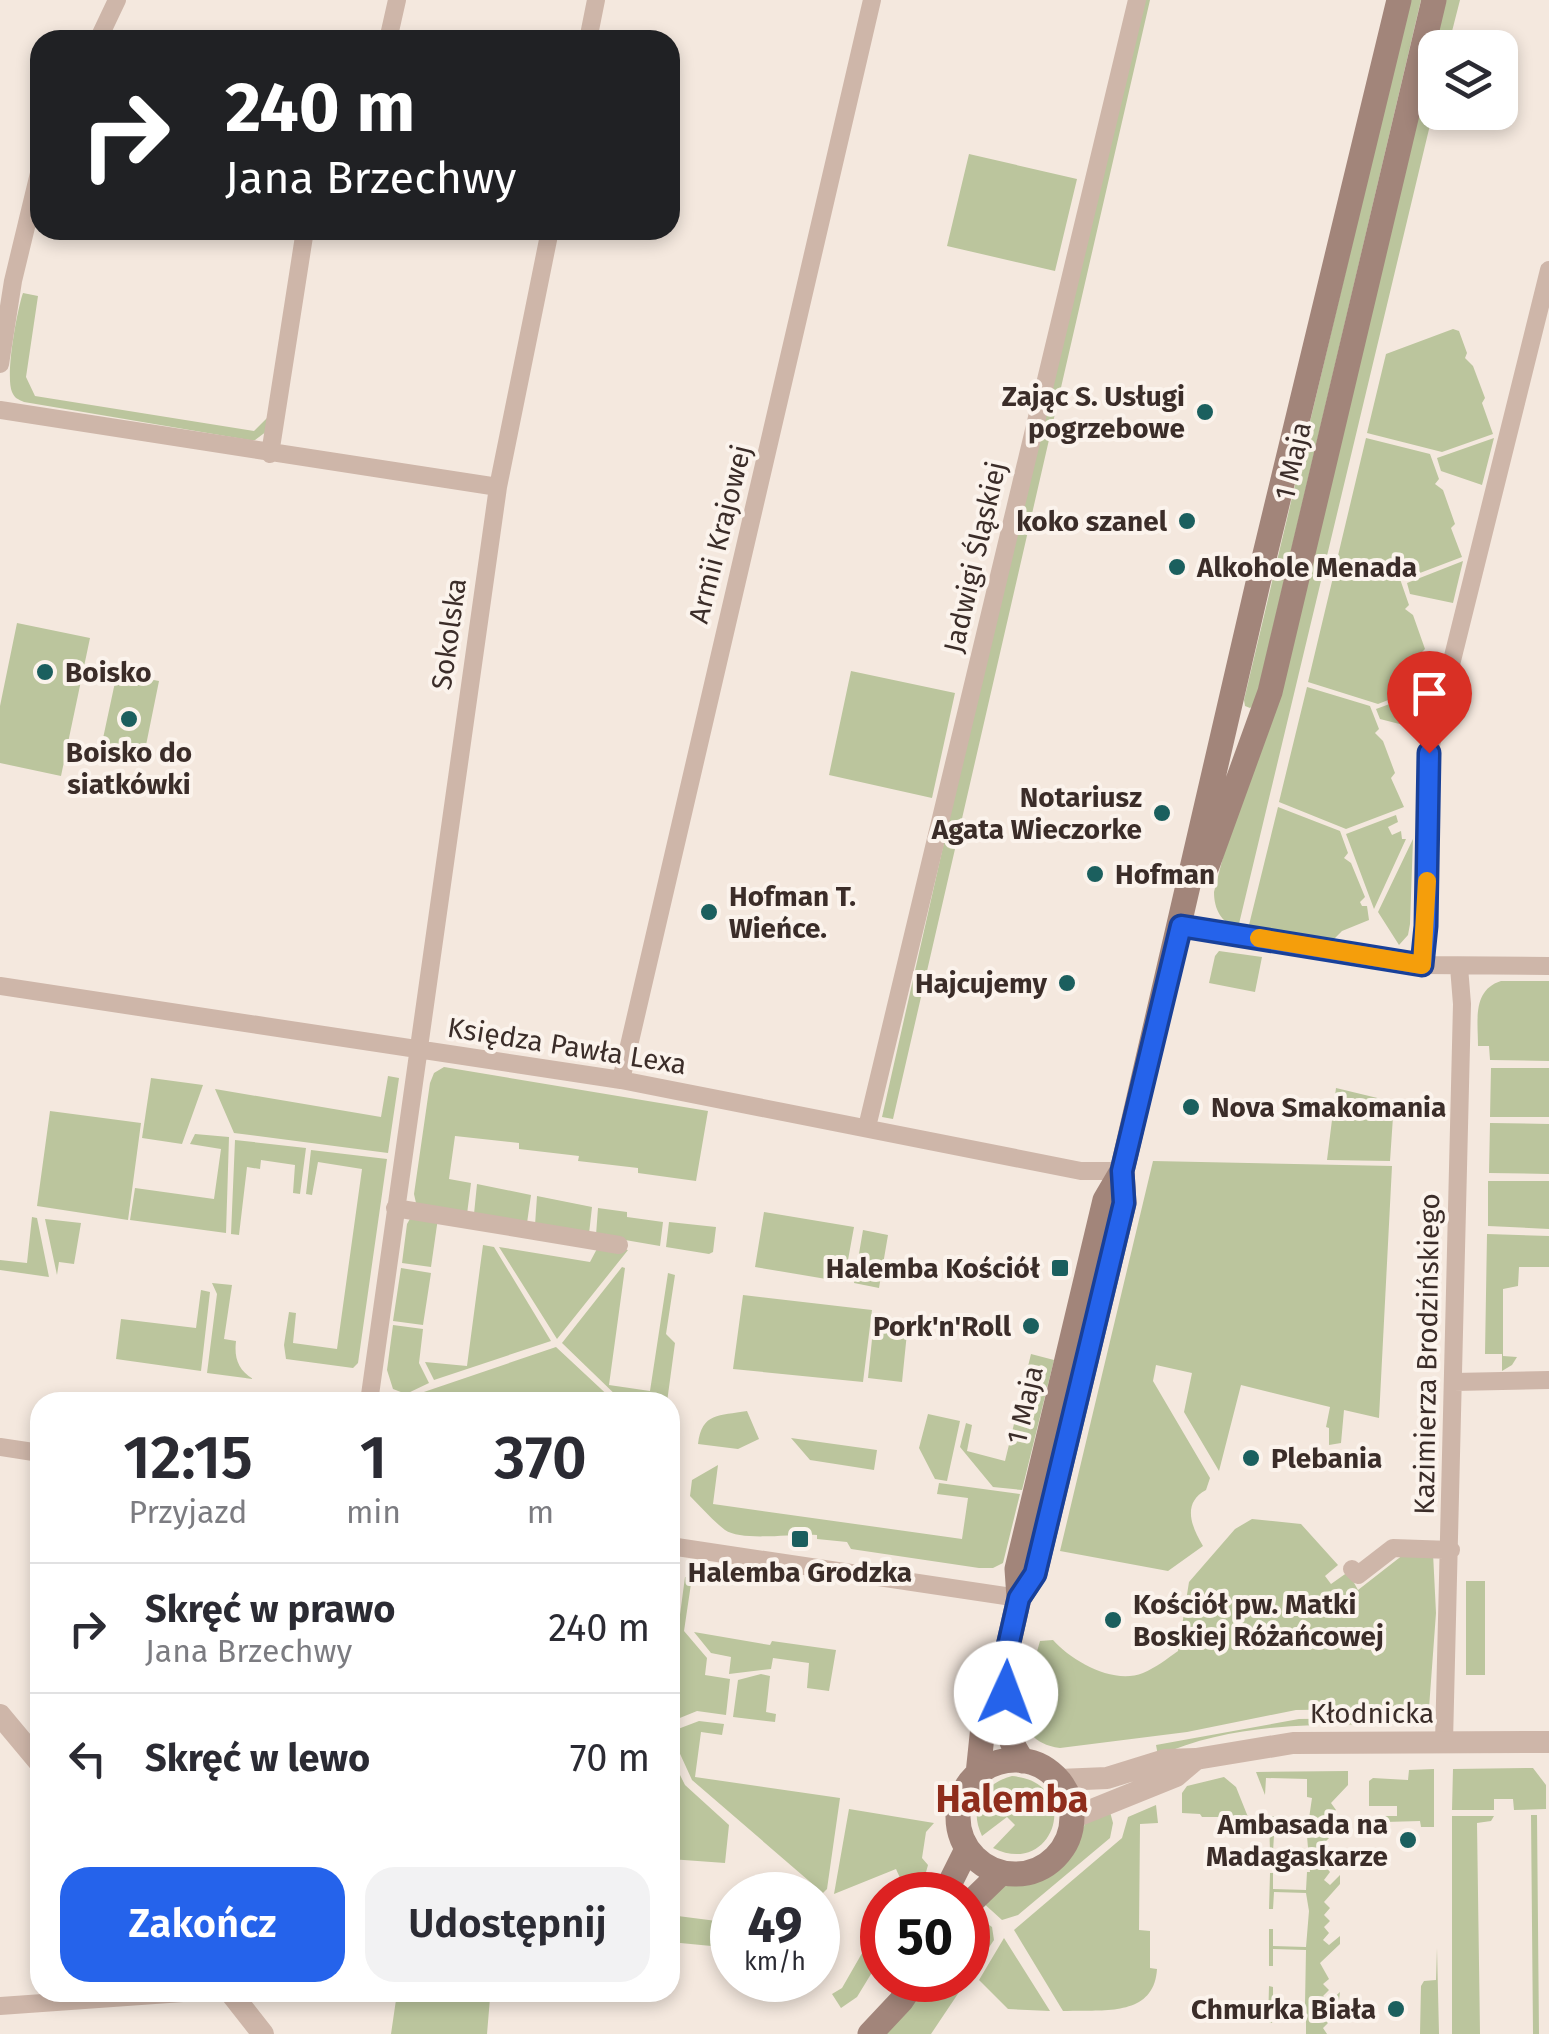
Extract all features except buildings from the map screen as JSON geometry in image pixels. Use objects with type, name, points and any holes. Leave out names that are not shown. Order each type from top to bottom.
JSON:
[{"type":"main road","name":"1 Maja","points":[[1023,1761],[1014,1750],[1006,1726],[1006,1693],[1001,1677],[1019,1598],[1035,1574],[1124,1203],[1122,1171],[1398,0]]},
{"type":"main road","name":"1 Maja","points":[[1181,926],[1214,851],[1270,692],[1434,0]]},
{"type":"main road","name":"1 Maja","points":[[978,1774],[984,1707],[991,1687],[1001,1677]]},
{"type":"main road","points":[[1023,1761],[1044,1768],[1059,1780],[1068,1797],[1072,1818],[1065,1845],[1048,1864],[1027,1874],[1001,1873],[980,1863],[967,1849],[959,1830],[959,1804],[978,1774],[1002,1762],[1023,1761]]},
{"type":"main road","points":[[956,1872],[967,1849]]},
{"type":"main road","points":[[990,1884],[1001,1873]]},
{"type":"main road","points":[[872,2032],[886,2002]]},
{"type":"main road","points":[[872,2032],[901,2002]]},
{"type":"street","points":[[103,30],[117,0]]},
{"type":"street","points":[[390,30],[397,0]]},
{"type":"street","points":[[590,30],[596,0]]},
{"type":"street","name":"Armii Krajowej","points":[[621,1080],[872,0]]},
{"type":"street","name":"Jadwigi Śląskiej","points":[[868,1128],[1137,0]]},
{"type":"street","points":[[0,364],[13,280],[30,209]]},
{"type":"street","points":[[270,454],[303,240]]},
{"type":"street","name":"Sokolska","points":[[370,1392],[498,488],[548,240]]},
{"type":"street","points":[[1422,965],[1429,753],[1549,270]]},
{"type":"street","points":[[0,410],[498,488]]},
{"type":"street","points":[[1181,926],[1422,965],[1549,966]]},
{"type":"street","name":"Kazimierza Brodzińskiego","points":[[1444,1742],[1462,1004],[1459,967]]},
{"type":"street","name":"Księdza Pawła Lexa","points":[[0,986],[621,1080],[1082,1171],[1122,1171]]},
{"type":"street","points":[[396,1208],[619,1246]]},
{"type":"street","points":[[1454,1382],[1549,1380]]},
{"type":"street","points":[[0,1447],[30,1451]]},
{"type":"street","points":[[680,1547],[1019,1598]]},
{"type":"street","points":[[1352,1568],[1358,1575],[1393,1548],[1451,1550]]},
{"type":"street","points":[[0,1715],[30,1751]]},
{"type":"street","name":"Kłodnicka","points":[[1059,1780],[1108,1778],[1165,1760],[1293,1744],[1549,1742]]},
{"type":"street","name":"Kłodnicka","points":[[1072,1818],[1176,1776],[1196,1758]]},
{"type":"street","points":[[0,2006],[49,2002]]},
{"type":"street","points":[[238,2002],[263,2034]]},
{"type":"green space","points":[[1144,0],[1150,0],[893,1119],[882,1117],[977,696]]},
{"type":"green space","points":[[1410,0],[1421,0],[1255,704],[1250,708],[1244,700]]},
{"type":"green space","points":[[1445,0],[1460,0],[1452,30],[1437,30]]},
{"type":"green space","points":[[1418,104],[1418,130],[1429,130],[1238,928],[1220,915],[1214,892]]},
{"type":"green space","points":[[969,154],[1077,179],[1055,271],[947,246]]},
{"type":"green space","points":[[23,293],[38,296],[26,377],[35,396],[254,431],[268,417],[267,431],[249,440],[18,399],[12,392],[10,372]]},
{"type":"green space","points":[[1453,329],[1459,331],[1467,353],[1465,358],[1473,366],[1493,434],[1442,452],[1367,433],[1386,354]]},
{"type":"green space","points":[[1366,438],[1430,454],[1439,479],[1435,484],[1443,490],[1462,557],[1412,576],[1336,564]]},
{"type":"green space","points":[[1494,438],[1482,485],[1441,471],[1437,458]]},
{"type":"green space","points":[[1463,561],[1453,603],[1410,594],[1407,583]]},
{"type":"green space","points":[[1335,569],[1400,579],[1409,605],[1405,609],[1413,615],[1432,683],[1378,704],[1308,682]]},
{"type":"green space","name":"Boisko","points":[[17,623],[90,638],[61,776],[0,763],[0,706]]},
{"type":"green space","points":[[851,671],[955,693],[932,798],[829,775]]},
{"type":"green space","name":"Boisko do siatkówki","points":[[117,673],[159,681],[142,765],[99,757]]},
{"type":"green space","points":[[1307,687],[1370,706],[1379,729],[1375,733],[1383,741],[1395,773],[1391,778],[1404,807],[1346,829],[1279,802]]},
{"type":"green space","points":[[1433,688],[1423,730],[1380,719],[1376,709]]},
{"type":"green space","points":[[1278,807],[1340,831],[1348,853],[1344,858],[1351,863],[1365,897],[1360,902],[1367,906],[1369,920],[1342,931],[1333,940],[1249,925]]},
{"type":"green space","points":[[1396,815],[1398,822],[1388,827],[1392,835],[1401,831],[1402,839],[1406,839],[1374,909],[1346,834]]},
{"type":"green space","points":[[1413,839],[1410,924],[1408,935],[1399,945],[1378,912]]},
{"type":"green space","points":[[1219,951],[1262,957],[1255,992],[1209,983]]},
{"type":"green space","points":[[1501,981],[1549,981],[1549,1061],[1490,1060],[1489,1046],[1478,1046],[1481,999],[1485,991]]},
{"type":"green space","points":[[444,1067],[708,1111],[696,1181],[638,1173],[638,1168],[578,1161],[579,1156],[519,1149],[519,1143],[455,1136],[449,1179],[471,1183],[467,1214],[416,1203],[414,1194],[430,1083],[434,1073]]},
{"type":"green space","points":[[1491,1068],[1549,1068],[1549,1117],[1490,1117]]},
{"type":"green space","points":[[388,1076],[399,1078],[388,1153],[234,1133],[215,1089],[381,1117]]},
{"type":"green space","points":[[151,1078],[203,1085],[182,1144],[142,1138]]},
{"type":"green space","points":[[1336,1088],[1394,1102],[1390,1161],[1327,1160]]},
{"type":"green space","points":[[50,1111],[141,1123],[128,1220],[37,1206]]},
{"type":"green space","points":[[1490,1123],[1549,1124],[1549,1174],[1489,1173]]},
{"type":"green space","points":[[195,1134],[229,1137],[226,1233],[130,1220],[135,1188],[214,1199],[221,1149],[190,1144]]},
{"type":"green space","points":[[235,1140],[306,1148],[300,1194],[293,1193],[295,1165],[261,1160],[260,1169],[247,1167],[239,1235],[231,1234]]},
{"type":"green space","points":[[311,1150],[387,1159],[358,1363],[353,1368],[286,1359],[289,1312],[296,1313],[293,1343],[337,1349],[362,1169],[318,1162],[312,1195],[306,1194]]},
{"type":"green space","points":[[1153,1161],[1392,1166],[1379,1418],[1344,1410],[1341,1443],[1329,1445],[1326,1427],[1330,1407],[1241,1385],[1219,1471],[1184,1412],[1192,1373],[1156,1365],[1153,1381],[1210,1478],[1206,1490],[1191,1508],[1192,1523],[1203,1546],[1168,1571],[1060,1551]]},
{"type":"green space","points":[[1488,1181],[1549,1181],[1549,1229],[1488,1226]]},
{"type":"green space","points":[[477,1184],[531,1195],[527,1223],[474,1214]]},
{"type":"green space","points":[[537,1196],[592,1207],[589,1234],[535,1225]]},
{"type":"green space","points":[[598,1208],[663,1222],[660,1246],[596,1235]]},
{"type":"green space","points":[[764,1212],[854,1227],[844,1282],[755,1267]]},
{"type":"green space","points":[[32,1217],[37,1218],[49,1277],[0,1270],[0,1260],[27,1263]]},
{"type":"green space","points":[[411,1217],[438,1218],[431,1267],[402,1263]]},
{"type":"green space","points":[[45,1219],[81,1223],[74,1264],[59,1262],[57,1275]]},
{"type":"green space","points":[[669,1222],[716,1227],[713,1252],[666,1247]]},
{"type":"green space","points":[[863,1230],[888,1235],[879,1288],[854,1283]]},
{"type":"green space","points":[[1487,1234],[1549,1236],[1549,1267],[1519,1267],[1518,1286],[1503,1289],[1503,1356],[1517,1357],[1502,1371],[1502,1354],[1485,1354]]},
{"type":"green space","points":[[483,1245],[494,1247],[551,1341],[434,1380],[425,1362],[467,1366]]},
{"type":"green space","points":[[599,1245],[628,1250],[557,1339],[499,1247],[590,1262]]},
{"type":"green space","points":[[401,1268],[431,1273],[423,1325],[393,1321]]},
{"type":"green space","points":[[625,1268],[609,1385],[650,1391],[668,1273],[675,1275],[666,1334],[675,1343],[668,1392],[613,1392],[562,1343]]},
{"type":"green space","points":[[212,1283],[232,1285],[224,1339],[236,1341],[238,1363],[253,1379],[207,1373],[217,1294]]},
{"type":"green space","points":[[201,1290],[210,1292],[201,1371],[116,1359],[121,1319],[196,1328]]},
{"type":"green space","points":[[743,1295],[872,1310],[863,1382],[733,1369]]},
{"type":"green space","points":[[874,1320],[908,1323],[902,1382],[868,1378]]},
{"type":"green space","points":[[393,1325],[423,1329],[419,1363],[429,1383],[401,1392],[393,1389],[387,1370]]},
{"type":"green space","points":[[556,1347],[604,1392],[424,1392]]},
{"type":"green space","points":[[1031,1354],[1054,1360],[1022,1490],[993,1487],[960,1447],[966,1423],[972,1425],[967,1451],[1005,1461]]},
{"type":"green space","points":[[747,1411],[759,1439],[738,1449],[698,1444],[708,1421]]},
{"type":"green space","points":[[928,1414],[960,1421],[947,1481],[935,1479],[919,1448]]},
{"type":"green space","points":[[791,1438],[877,1450],[874,1470],[810,1460]]},
{"type":"green space","points":[[718,1465],[713,1504],[962,1539],[968,1498],[937,1494],[939,1483],[1020,1494],[1003,1563],[979,1568],[851,1549],[847,1542],[817,1539],[817,1535],[733,1534],[690,1496],[692,1480]]},
{"type":"green space","points":[[1252,1519],[1301,1524],[1338,1565],[1325,1576],[1331,1584],[1348,1572],[1358,1590],[1408,1551],[1433,1553],[1436,1613],[1429,1708],[1296,1710],[1187,1732],[1060,1748],[1042,1743],[1031,1733],[1024,1705],[1040,1641],[1053,1640],[1082,1663],[1106,1673],[1131,1676],[1152,1669],[1178,1651],[1189,1582],[1235,1529]]},
{"type":"green space","points":[[685,1577],[692,1577],[684,1631],[707,1658],[705,1675],[730,1679],[726,1715],[697,1711],[680,1718],[680,1614]]},
{"type":"green space","points":[[1466,1581],[1485,1581],[1485,1675],[1466,1675]]},
{"type":"green space","points":[[694,1632],[770,1645],[772,1641],[836,1650],[829,1691],[807,1688],[809,1663],[773,1658],[771,1669],[729,1674],[731,1657],[711,1653]]},
{"type":"green space","points":[[761,1674],[770,1676],[766,1712],[776,1714],[775,1722],[733,1717],[738,1680]]},
{"type":"green space","points":[[1433,1717],[1427,1725],[1256,1729],[1190,1744],[1158,1756],[1156,1745],[1299,1719]]},
{"type":"green space","points":[[699,1721],[724,1724],[722,1735],[701,1732],[695,1777],[840,1798],[829,1872],[799,1872],[692,1780],[680,1754],[680,1728]]},
{"type":"green space","points":[[1533,1768],[1546,1785],[1546,1809],[1514,1810],[1513,1799],[1494,1799],[1494,1810],[1452,1810],[1453,1769]]},
{"type":"green space","points":[[1434,1769],[1434,1827],[1421,1827],[1420,1821],[1385,1822],[1385,1816],[1397,1816],[1397,1806],[1369,1806],[1369,1781],[1373,1778],[1408,1780],[1409,1770]]},
{"type":"green space","points":[[1348,1771],[1348,1785],[1331,1803],[1336,1810],[1330,1815],[1336,1820],[1326,1828],[1331,1836],[1325,1842],[1330,1848],[1325,1855],[1331,1860],[1325,1866],[1330,1872],[1324,1880],[1330,1885],[1340,1875],[1340,1884],[1324,1902],[1330,1908],[1324,1915],[1330,1921],[1324,1927],[1329,1933],[1323,1940],[1329,1945],[1340,1936],[1340,1944],[1320,1963],[1329,1979],[1323,1984],[1329,1990],[1323,1996],[1329,2002],[1340,1992],[1339,2000],[1323,2016],[1328,2023],[1323,2028],[1327,2034],[1306,2034],[1306,2007],[1273,2006],[1272,2023],[1268,2023],[1269,1986],[1273,1987],[1273,2003],[1305,2004],[1306,1950],[1273,1949],[1273,1966],[1269,1966],[1269,1929],[1273,1929],[1273,1946],[1306,1947],[1309,1911],[1306,1893],[1274,1892],[1273,1909],[1269,1909],[1270,1873],[1273,1889],[1306,1890],[1310,1872],[1307,1836],[1274,1835],[1270,1852],[1269,1816],[1274,1816],[1274,1832],[1307,1832],[1312,1798],[1307,1797],[1307,1779],[1266,1778],[1265,1795],[1256,1772]]},
{"type":"green space","points":[[680,1775],[685,1785],[729,1825],[725,1863],[680,1860]]},
{"type":"green space","points":[[1012,1776],[1034,1782],[1048,1794],[1054,1810],[1053,1826],[1045,1840],[1032,1851],[1015,1854],[993,1848],[1015,1825],[1007,1817],[982,1836],[977,1816],[986,1791]]},
{"type":"green space","points":[[1224,1777],[1236,1787],[1248,1817],[1182,1813],[1182,1793],[1187,1786]]},
{"type":"green space","points":[[1156,1805],[1158,1823],[1140,1824],[1139,1930],[1150,1931],[1150,1968],[1157,1969],[1154,1985],[1136,2004],[1123,2008],[1063,2011],[1014,1930],[1122,1838],[1128,1817]]},
{"type":"green space","points":[[1109,1808],[1113,1823],[1110,1838],[1018,1915],[1002,1920],[990,1909],[990,1895],[1009,1882],[1027,1882],[1047,1874],[1067,1856],[1085,1824]]},
{"type":"green space","points":[[849,1809],[934,1823],[926,1832],[922,1858],[928,1865],[926,1872],[896,1869],[860,1872],[860,1884],[840,1892],[838,1872]]},
{"type":"green space","points":[[1531,1815],[1537,1815],[1539,2034],[1533,2034]]},
{"type":"green space","points":[[1452,1816],[1494,1816],[1491,1821],[1477,1823],[1480,2034],[1452,2034]]},
{"type":"green space","points":[[680,1916],[710,1920],[710,1946],[680,1943]]},
{"type":"green space","points":[[1004,1938],[1050,2011],[1008,2009],[990,1991],[990,1962]]},
{"type":"green space","points":[[1437,1948],[1439,2034],[1420,2034],[1421,1986],[1424,1981],[1436,1980]]},
{"type":"green space","points":[[860,1957],[860,1992],[841,2008],[837,2002]]},
{"type":"green space","points":[[396,2002],[490,2002],[487,2034],[391,2034]]},
{"type":"green space","points":[[908,2002],[952,2002],[931,2034],[885,2034]]},
{"type":"slow traffic","points":[[1259,938],[1422,965],[1427,881]]},
{"type":"place","name":"Zając S. Usługi pogrzebowe","points":[[1205,412]]},
{"type":"place","name":"koko szanel","points":[[1187,521]]},
{"type":"place","name":"Alkohole Menada","points":[[1177,567]]},
{"type":"place","name":"Boisko","points":[[45,672]]},
{"type":"place","name":"Boisko do siatkówki","points":[[129,719]]},
{"type":"place","name":"Notariusz Agata Wieczorke","points":[[1162,813]]},
{"type":"place","name":"Hofman","points":[[1095,874]]},
{"type":"place","name":"Hofman T. Wieńce.","points":[[709,912]]},
{"type":"place","name":"Hajcujemy","points":[[1067,983]]},
{"type":"place","name":"Nova Smakomania","points":[[1191,1107]]},
{"type":"place","name":"Halemba Kościół","points":[[1060,1268]]},
{"type":"place","name":"Pork'n'Roll","points":[[1031,1326]]},
{"type":"place","name":"Plebania","points":[[1251,1458]]},
{"type":"place","name":"Halemba Grodzka","points":[[800,1539]]},
{"type":"place","name":"Kościół pw. Matki Boskiej Różańcowej","points":[[1113,1620]]},
{"type":"place","name":"Ambasada na Madagaskarze","points":[[1408,1840]]},
{"type":"place","name":"Chmurka Biała","points":[[1396,2009]]},
{"type":"district","name":"Halemba","points":[[1012,1799]]},
{"type":"route","points":[[1006,1693],[1001,1677],[1019,1598],[1035,1574],[1106,1280],[1124,1203],[1122,1171],[1181,926],[1422,965],[1429,753]]}]
